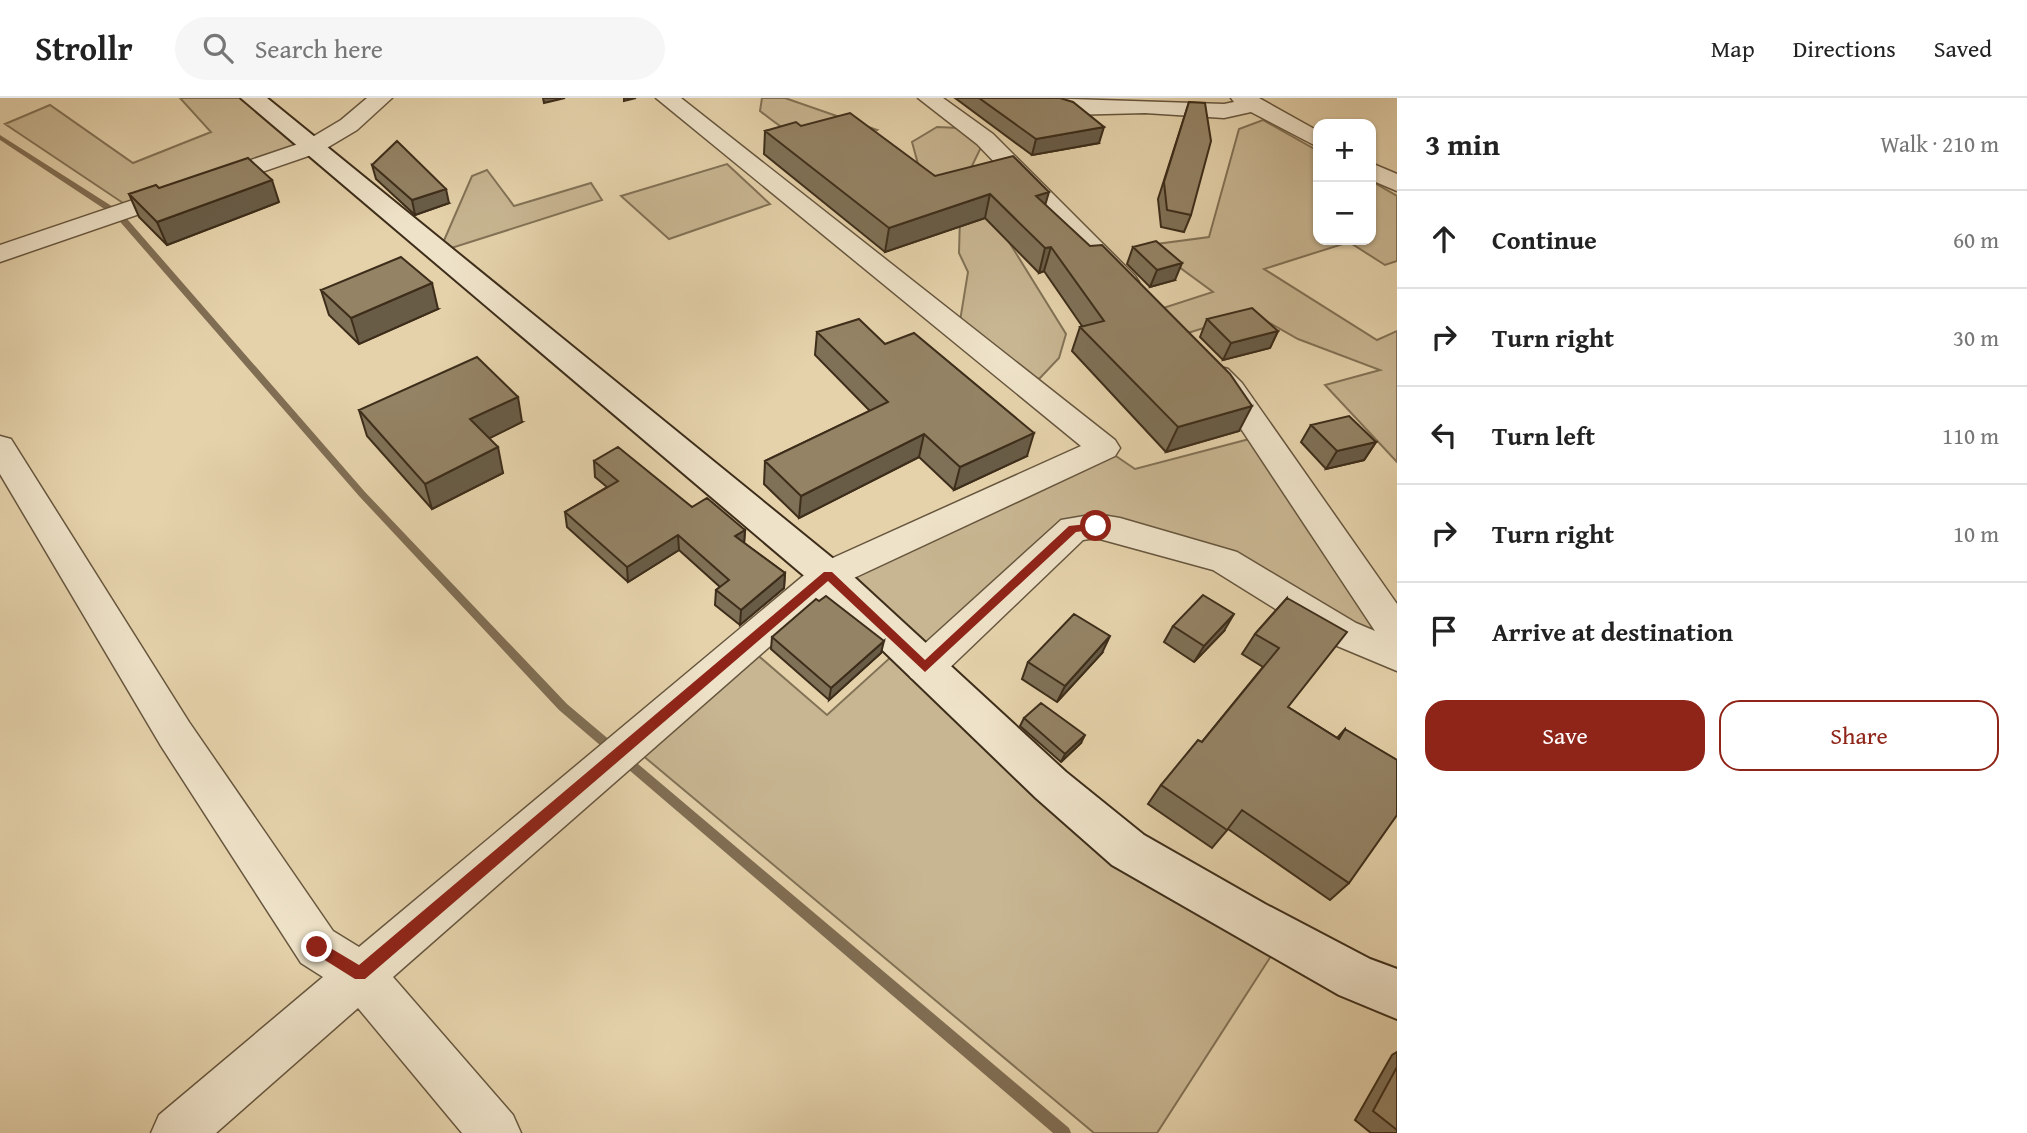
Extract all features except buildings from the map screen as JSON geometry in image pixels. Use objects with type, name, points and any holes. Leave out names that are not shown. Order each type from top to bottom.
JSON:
[{"type":"street","points":[[253,98],[828,575],[1051,785],[1128,850],[1248,920],[1356,978],[1397,994]]},
{"type":"street","points":[[0,254],[312,147],[349,125],[382,98]]},
{"type":"street","points":[[177,1133],[828,575],[1104,448],[667,98]]},
{"type":"street","points":[[929,98],[985,139],[1144,302]]},
{"type":"street","points":[[1051,98],[1067,108],[1145,106],[1224,111],[1249,102],[1313,137]]},
{"type":"street","points":[[1376,173],[1397,184]]},
{"type":"street","points":[[1196,354],[1231,390],[1397,633]]},
{"type":"street","points":[[0,447],[175,734],[317,947],[360,974],[495,1133]]},
{"type":"street","points":[[925,667],[1073,529],[1096,526],[1119,530],[1225,561],[1343,633],[1397,656]]},
{"type":"shaded area","points":[[180,98],[253,98],[312,147],[132,209],[5,124],[50,105],[133,163],[211,132]]},
{"type":"shaded area","points":[[762,98],[785,98],[877,130],[842,139],[807,139],[788,131],[760,111]]},
{"type":"shaded area","points":[[1263,120],[1313,148],[1313,245],[1340,245],[1264,269],[1377,340],[1397,331],[1397,462],[1325,385],[1380,370],[1298,339],[1252,313],[1178,336],[1154,311],[1213,292],[1149,245],[1209,237],[1239,129]]},
{"type":"shaded area","points":[[937,127],[960,128],[985,139],[970,170],[1009,242],[1066,334],[1059,358],[1039,379],[990,357],[960,321],[968,272],[959,253],[960,217],[918,164],[912,142]]},
{"type":"shaded area","points":[[727,164],[770,204],[669,239],[621,196]]},
{"type":"shaded area","points":[[487,170],[514,206],[591,183],[602,200],[439,252],[472,176]]},
{"type":"shaded area","points":[[1376,184],[1397,196],[1397,261],[1385,265],[1354,245],[1376,245]]},
{"type":"shaded area","points":[[1261,436],[1397,650],[1225,561],[1096,526],[934,659],[833,580],[1104,448],[1135,469]]},
{"type":"shaded area","points":[[746,645],[827,715],[903,646],[1020,756],[1282,939],[1157,1133],[1094,1133],[629,744]]},
{"type":"waterway","points":[[0,137],[118,214],[362,494],[563,707],[1064,1133]]},
{"type":"route","points":[[317,947],[360,974],[828,575],[925,667],[1073,529],[1096,526]]}]
